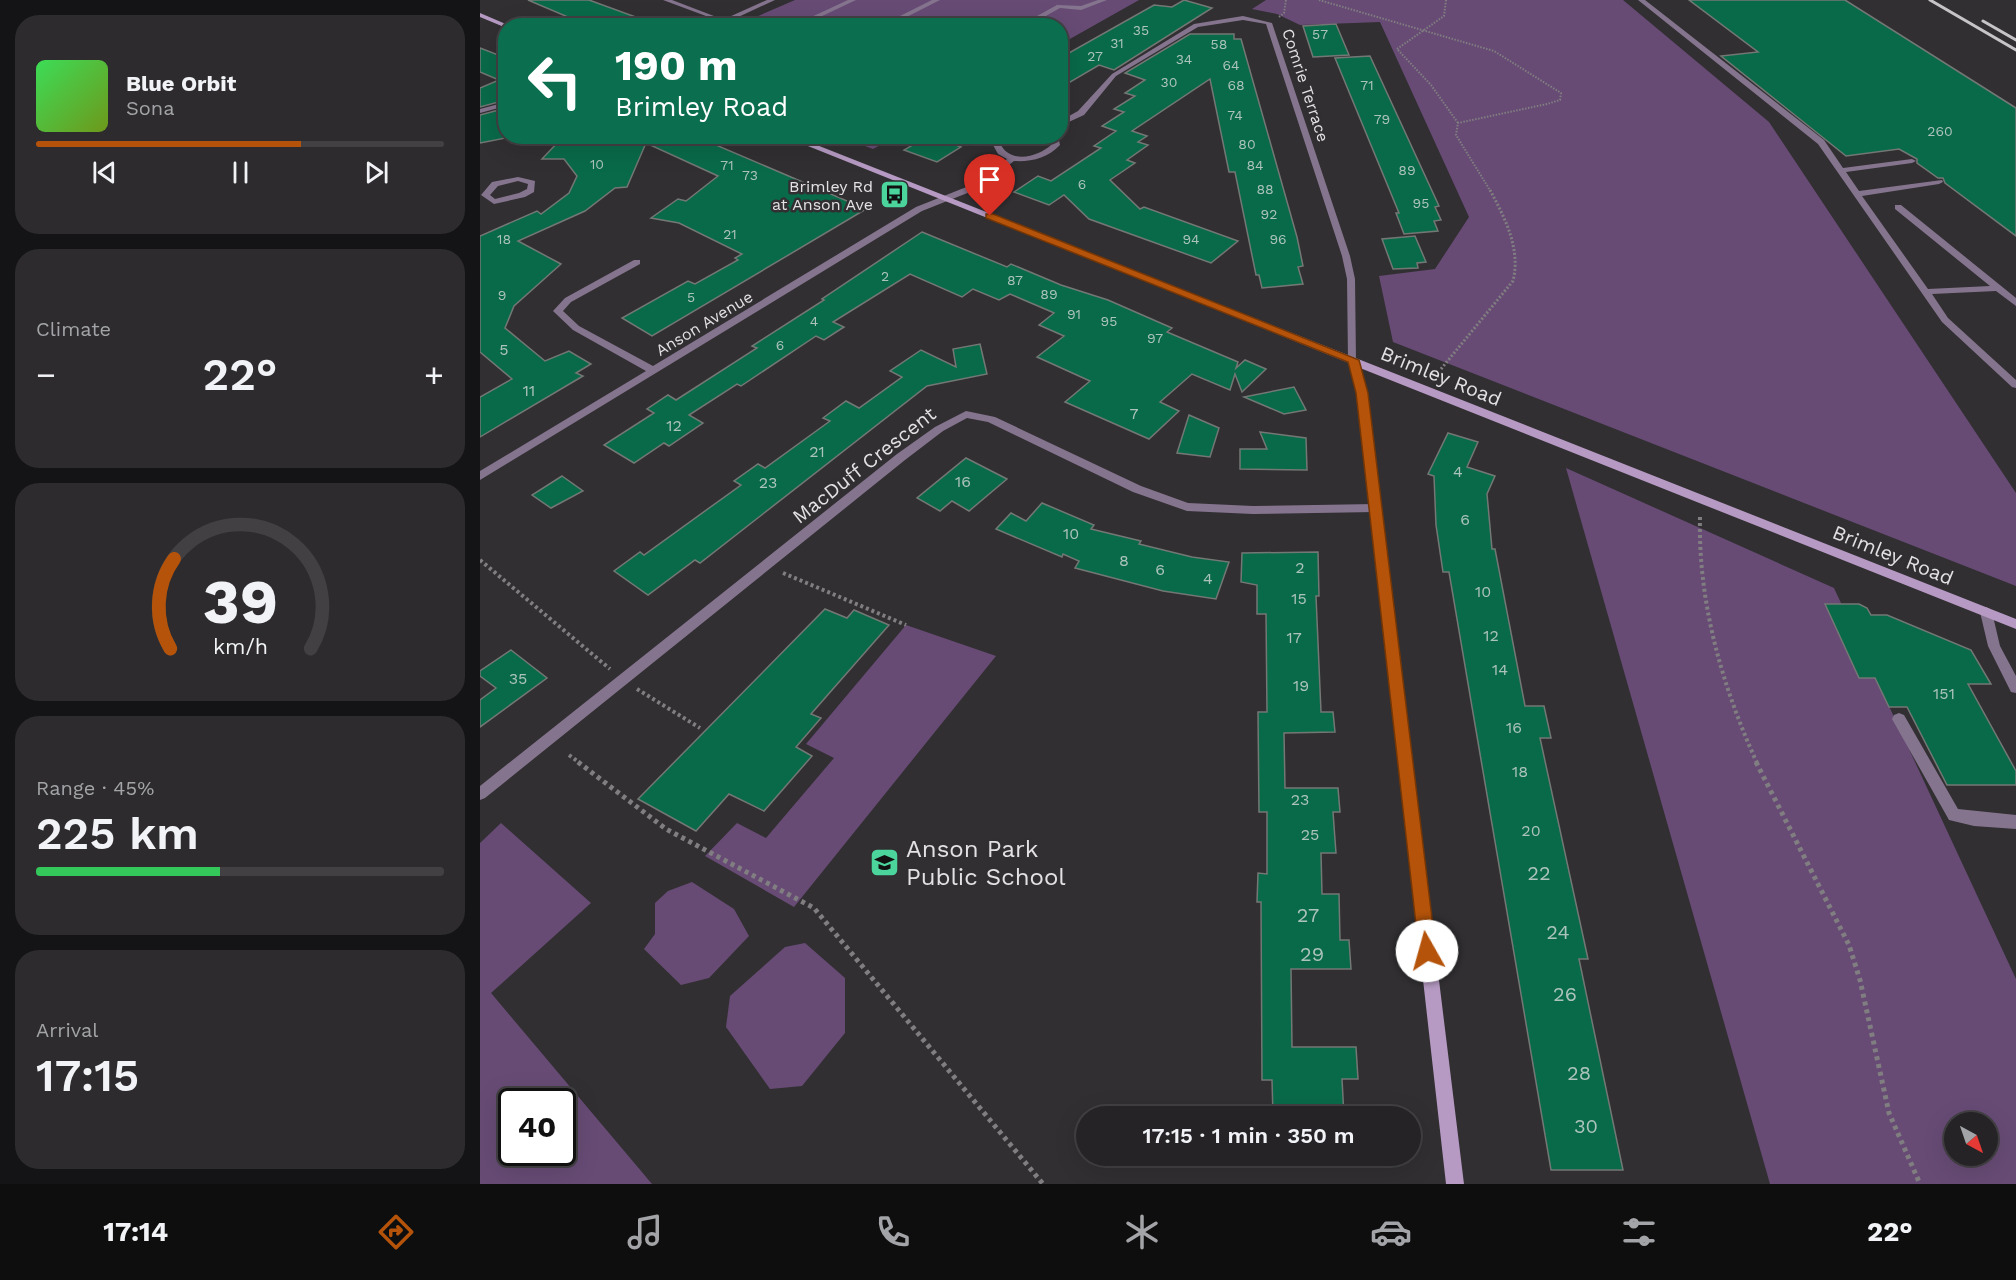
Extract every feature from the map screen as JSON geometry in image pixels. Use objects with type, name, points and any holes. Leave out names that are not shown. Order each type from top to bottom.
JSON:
[{"type":"main road","points":[[480,15],[498,23]]},
{"type":"main road","name":"Brimley Road","points":[[806,144],[2016,624]]},
{"type":"main road","points":[[1353,360],[1362,393],[1455,1184]]},
{"type":"street","points":[[666,0],[716,18]]},
{"type":"street","points":[[677,4],[684,0]]},
{"type":"street","points":[[731,18],[771,0]]},
{"type":"street","points":[[813,18],[853,0]]},
{"type":"street","points":[[900,18],[937,0]]},
{"type":"street","points":[[1050,1],[1059,6],[1081,8],[1104,0]]},
{"type":"street","points":[[1641,0],[1821,142],[1945,320],[2016,385]]},
{"type":"street","points":[[1037,18],[1059,6]]},
{"type":"street","name":"Comrie Terrace","points":[[1068,120],[1081,113],[1114,75],[1196,25],[1243,18],[1269,23],[1346,256],[1350,279],[1353,360]]},
{"type":"street","points":[[480,111],[498,106]]},
{"type":"street","points":[[998,144],[998,151],[1013,158],[1044,155],[1056,144]]},
{"type":"street","points":[[945,199],[977,186],[1013,158]]},
{"type":"street","points":[[1840,171],[1912,161]]},
{"type":"street","points":[[518,179],[531,183],[531,190],[522,195],[490,204],[485,195],[495,184],[518,179]]},
{"type":"street","points":[[1856,194],[1939,182]]},
{"type":"street","name":"Anson Avenue","points":[[480,476],[919,209],[945,199]]},
{"type":"street","points":[[1898,207],[2016,303]]},
{"type":"street","points":[[637,262],[568,300],[558,311],[576,328],[654,371]]},
{"type":"street","points":[[1924,292],[1998,288]]},
{"type":"street","name":"MacDuff Crescent","points":[[480,794],[900,457],[939,429],[966,414],[992,419],[1137,489],[1187,507],[1253,510],[1375,508]]},
{"type":"street","points":[[1986,612],[1994,646],[2016,688]]},
{"type":"street","points":[[1899,719],[1954,814],[1974,819],[2016,822]]},
{"type":"path","points":[[1279,17],[1284,13],[1287,0]]},
{"type":"path","points":[[1319,0],[1494,51],[1548,82],[1561,93],[1560,100],[1548,104],[1508,110],[1458,123]]},
{"type":"path","points":[[1441,369],[1513,281],[1517,265],[1509,226],[1473,158],[1456,135],[1458,123],[1439,94],[1402,58],[1397,49],[1444,16],[1446,0]]},
{"type":"path","points":[[1703,498],[1698,539],[1700,576],[1716,645],[1742,725],[1779,811],[1855,962],[1889,1114],[1920,1184]]},
{"type":"path","points":[[480,560],[615,672]]},
{"type":"path","points":[[765,567],[906,625]]},
{"type":"path","points":[[633,687],[700,728]]},
{"type":"path","points":[[569,755],[666,828],[814,908],[1043,1184]]},
{"type":"shaded area","points":[[795,0],[1139,0],[1068,40],[1068,18],[753,18]]},
{"type":"shaded area","points":[[1266,0],[1623,0],[1769,122],[2016,493],[2016,586],[1393,342],[1379,276],[1435,269],[1469,217],[1380,22],[1300,25],[1277,14],[1252,9]]},
{"type":"shaded area","points":[[860,144],[882,144],[873,149]]},
{"type":"shaded area","points":[[1566,468],[1834,588],[2016,979],[2016,1184],[1770,1184]]},
{"type":"shaded area","points":[[906,625],[996,656],[794,907],[705,856],[737,823],[766,838],[834,758],[806,744]]},
{"type":"shaded area","points":[[501,823],[591,903],[491,993],[571,1088],[498,1088],[498,1166],[576,1166],[576,1094],[652,1184],[480,1184],[480,843]]},
{"type":"shaded area","points":[[692,882],[734,909],[749,936],[709,978],[681,985],[644,949],[655,934],[655,903],[668,891]]},
{"type":"shaded area","points":[[805,943],[845,978],[845,1033],[802,1086],[770,1089],[726,1027],[730,996],[785,947]]},
{"type":"building","points":[[528,0],[589,0],[633,16],[628,18],[570,18]]},
{"type":"building","points":[[1184,0],[1212,8],[1114,70],[1099,65],[1068,83],[1068,53],[1154,5],[1172,7]]},
{"type":"building","points":[[1689,0],[1845,0],[2016,108],[2016,236],[1945,183],[1943,178],[1938,178],[1917,163],[1917,159],[1899,149],[1846,156],[1721,56],[1758,52]]},
{"type":"building","points":[[1336,24],[1349,55],[1313,57],[1303,26]]},
{"type":"building","points":[[1190,34],[1234,34],[1234,39],[1241,39],[1297,237],[1303,266],[1298,267],[1303,284],[1262,288],[1259,275],[1256,275],[1235,172],[1229,172],[1210,79],[1132,131],[1147,136],[1138,142],[1148,145],[1127,160],[1135,163],[1110,180],[1140,209],[1144,207],[1238,241],[1211,263],[1089,219],[1064,195],[1049,205],[1014,192],[1038,176],[1051,181],[1101,148],[1094,146],[1116,131],[1102,126],[1124,112],[1114,109],[1135,96],[1125,93],[1145,80],[1125,73]]},
{"type":"building","points":[[480,48],[498,55],[498,80],[480,72]]},
{"type":"building","points":[[1370,56],[1439,206],[1435,207],[1441,220],[1434,221],[1438,231],[1404,234],[1396,213],[1399,213],[1335,58]]},
{"type":"building","points":[[498,80],[498,102],[480,107],[480,88]]},
{"type":"building","points":[[498,110],[498,140],[480,143],[480,115]]},
{"type":"building","points":[[556,144],[646,144],[627,187],[615,188],[585,211],[518,241],[561,264],[514,306],[505,328],[545,361],[569,351],[591,364],[576,373],[583,376],[480,437],[480,397],[512,379],[480,352],[480,236],[537,211],[541,214],[569,193],[577,176],[564,159],[542,159]]},
{"type":"building","points":[[648,144],[714,144],[866,209],[652,336],[622,318],[688,281],[695,284],[738,260],[735,258],[742,254],[679,223],[651,218],[678,199],[686,201],[718,176]]},
{"type":"building","points":[[914,144],[953,144],[961,147],[937,162],[904,150]]},
{"type":"building","points":[[922,232],[1007,267],[1011,264],[1061,285],[1108,300],[1172,328],[1167,332],[1238,362],[1236,368],[1245,360],[1266,369],[1242,392],[1235,374],[1230,390],[1192,374],[1160,402],[1179,411],[1149,439],[1065,402],[1090,381],[1037,357],[1064,336],[1039,325],[1054,313],[1010,294],[999,300],[973,289],[962,297],[910,274],[833,322],[844,327],[824,340],[816,336],[741,386],[737,384],[689,415],[703,423],[669,446],[664,443],[634,463],[604,445],[654,413],[647,409],[668,395],[676,400],[757,348],[752,346],[824,300],[822,299]]},
{"type":"building","points":[[1415,236],[1426,262],[1417,263],[1418,268],[1393,269],[1382,239]]},
{"type":"building","points":[[980,344],[987,374],[927,386],[700,563],[695,560],[648,595],[614,571],[640,552],[644,555],[741,485],[734,481],[758,464],[765,468],[830,421],[823,418],[846,401],[859,408],[902,377],[890,371],[921,350],[956,367],[953,349]]},
{"type":"building","points":[[1294,387],[1306,410],[1284,414],[1244,397]]},
{"type":"building","points":[[1189,415],[1219,428],[1210,457],[1177,453]]},
{"type":"building","points":[[1260,432],[1306,438],[1307,470],[1240,469],[1240,449],[1267,449]]},
{"type":"building","points":[[1448,433],[1478,442],[1467,467],[1495,476],[1487,494],[1492,549],[1495,549],[1525,706],[1544,706],[1551,738],[1540,738],[1588,959],[1579,959],[1623,1170],[1551,1170],[1449,572],[1443,572],[1436,525],[1434,476],[1428,474]]},
{"type":"building","points":[[966,458],[1007,479],[969,511],[952,501],[940,511],[917,498]]},
{"type":"building","points":[[562,476],[583,491],[551,508],[532,495]]},
{"type":"building","points":[[1042,503],[1094,525],[1091,529],[1192,557],[1229,562],[1216,599],[1163,591],[1075,568],[1079,561],[1063,554],[1062,557],[996,529],[1011,513],[1026,521]]},
{"type":"building","points":[[1318,552],[1319,596],[1316,596],[1321,712],[1333,712],[1335,732],[1284,733],[1285,788],[1338,788],[1340,812],[1333,812],[1336,853],[1321,853],[1322,894],[1339,894],[1340,940],[1349,940],[1351,969],[1291,969],[1292,1047],[1356,1047],[1358,1079],[1342,1079],[1343,1106],[1273,1106],[1272,1080],[1262,1080],[1261,902],[1257,902],[1258,873],[1267,874],[1267,812],[1259,812],[1258,712],[1267,712],[1266,614],[1257,614],[1257,585],[1241,582],[1242,553]]},
{"type":"building","points":[[1825,604],[1859,604],[1867,608],[1871,615],[1887,615],[1971,650],[1991,684],[1968,684],[2016,771],[2016,785],[1947,785],[1907,707],[1889,707],[1875,678],[1859,678]]},
{"type":"building","points":[[825,609],[847,618],[854,610],[889,625],[811,714],[821,718],[796,747],[812,756],[764,811],[729,794],[696,831],[638,799]]},
{"type":"building","points":[[511,650],[547,678],[480,727],[480,700],[496,688],[480,676],[480,671]]},
{"type":"railway","points":[[1930,0],[2016,50]]},
{"type":"railway","points":[[1983,21],[2016,40]]},
{"type":"place","name":"Brimley Rd at Anson Ave","points":[[894,195]]},
{"type":"place","name":"Anson Park Public School","points":[[885,863]]},
{"type":"route","points":[[990,216],[1353,360],[1362,393],[1427,951]]}]
